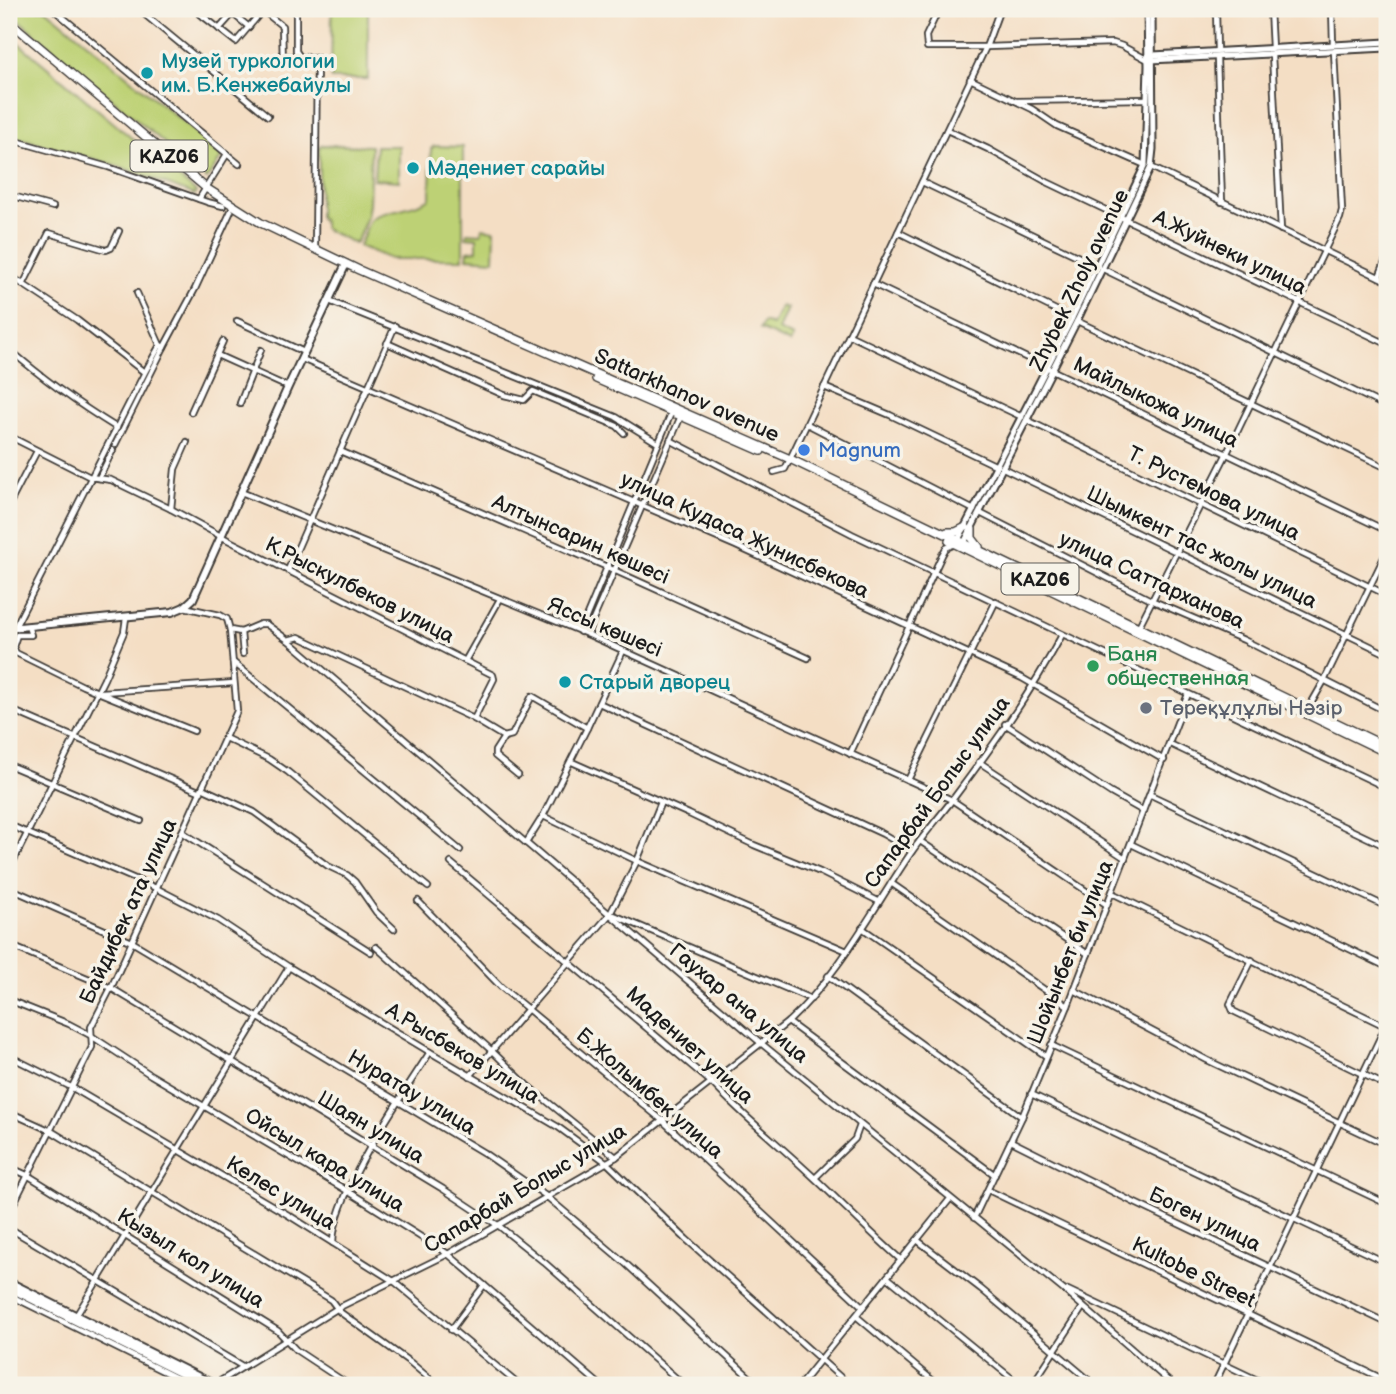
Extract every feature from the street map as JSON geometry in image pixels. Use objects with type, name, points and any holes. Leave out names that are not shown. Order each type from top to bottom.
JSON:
[{"type":"main road","name":"Sattarkhanov avenue","points":[[9,21],[203,193],[315,248],[345,266]]},
{"type":"main road","name":"Sattarkhanov avenue","points":[[9,27],[203,193],[231,211],[345,266],[789,461],[940,531],[958,544]]},
{"type":"main road","points":[[12,627],[172,612],[193,599],[345,266]]},
{"type":"main road","name":"Sattarkhanov avenue","points":[[789,461],[1138,629],[1387,753]]},
{"type":"main road","points":[[940,531],[956,532],[969,528],[973,541],[988,556]]},
{"type":"main road","name":"Sattarkhanov avenue","points":[[1170,645],[1387,747]]},
{"type":"main road","points":[[9,1282],[205,1385]]},
{"type":"main road","points":[[9,1288],[214,1385]]},
{"type":"street","points":[[53,9],[239,164]]},
{"type":"street","points":[[138,9],[268,116]]},
{"type":"street","points":[[194,9],[236,41],[262,10],[282,26],[284,64]]},
{"type":"street","points":[[204,17],[211,9]]},
{"type":"street","points":[[227,9],[235,11],[249,27]]},
{"type":"street","points":[[296,9],[296,51],[301,57]]},
{"type":"street","points":[[939,9],[926,36],[927,47],[1113,43],[1149,57],[1387,48]]},
{"type":"street","points":[[775,472],[785,469],[807,424],[947,131],[986,47],[1000,9]]},
{"type":"street","name":"Zhybek Zholy avenue","points":[[958,544],[969,528],[1075,319],[1148,166],[1153,149],[1147,9]]},
{"type":"street","name":"Zhybek Zholy avenue","points":[[1148,166],[1147,99],[1153,9]]},
{"type":"street","points":[[1216,9],[1222,202]]},
{"type":"street","points":[[1270,9],[1281,230]]},
{"type":"street","points":[[1332,9],[1333,44]]},
{"type":"street","points":[[219,29],[235,11]]},
{"type":"street","points":[[1272,51],[1333,44],[1387,42]]},
{"type":"street","points":[[1138,629],[1227,453],[1342,210],[1334,51]]},
{"type":"street","points":[[284,56],[317,58],[315,248]]},
{"type":"street","points":[[970,79],[1057,126],[1148,166],[1387,281]]},
{"type":"street","points":[[1015,101],[1147,99]]},
{"type":"street","name":"А.Жуйнеки улица","points":[[947,131],[1387,344]]},
{"type":"street","points":[[9,139],[203,193],[227,155]]},
{"type":"street","points":[[922,182],[1387,407]]},
{"type":"street","points":[[9,195],[53,207]]},
{"type":"street","points":[[12,627],[145,372],[195,289],[231,211]]},
{"type":"street","points":[[23,285],[49,233],[106,250],[111,247],[120,231]]},
{"type":"street","points":[[898,232],[1387,468]]},
{"type":"street","points":[[1379,277],[1387,257]]},
{"type":"street","points":[[9,275],[76,320],[145,372]]},
{"type":"street","name":"Майлыкожа улица","points":[[873,284],[1387,531]]},
{"type":"street","points":[[137,293],[162,346]]},
{"type":"street","points":[[329,301],[616,417],[659,443]]},
{"type":"street","name":"улица Кудаса Жунисбекова","points":[[237,321],[368,386],[736,546],[1034,684],[1164,760]]},
{"type":"street","points":[[288,570],[395,326]]},
{"type":"street","name":"Т. Рустемова улица","points":[[849,335],[1387,595]]},
{"type":"street","points":[[191,412],[223,341]]},
{"type":"street","points":[[387,343],[504,395],[524,400],[533,391],[617,426],[624,433]]},
{"type":"street","points":[[99,478],[162,346]]},
{"type":"street","points":[[9,349],[36,374],[117,428]]},
{"type":"street","points":[[240,403],[261,350]]},
{"type":"street","points":[[217,355],[288,387]]},
{"type":"street","name":"Шымкент тас жолы улица","points":[[824,387],[1000,467],[1387,654]]},
{"type":"street","points":[[580,632],[673,409]]},
{"type":"street","points":[[587,635],[682,414]]},
{"type":"street","name":"улица Саттарханова","points":[[807,424],[1151,600],[1244,640],[1387,712]]},
{"type":"street","name":"К.Рыскулбеков улица","points":[[9,436],[90,477],[111,480],[171,509],[495,677],[474,719]]},
{"type":"street","points":[[670,440],[845,531],[1387,788]]},
{"type":"street","points":[[171,509],[175,469],[187,442]]},
{"type":"street","points":[[9,505],[37,451]]},
{"type":"street","name":"Алтынсарин көшесі","points":[[340,451],[808,658]]},
{"type":"street","name":"Яссы көшесі","points":[[242,492],[624,651],[952,800],[1107,905]]},
{"type":"street","points":[[850,754],[946,548],[958,544]]},
{"type":"street","points":[[1308,709],[1387,551]]},
{"type":"street","points":[[465,661],[500,599]]},
{"type":"street","points":[[908,780],[996,601]]},
{"type":"street","name":"Байдибек ата улица","points":[[9,1213],[92,1047],[91,1027],[237,711],[227,619],[184,607]]},
{"type":"street","points":[[9,870],[98,692],[120,643],[126,618]]},
{"type":"street","points":[[230,630],[241,632],[267,624],[288,640],[299,637],[474,719],[504,737]]},
{"type":"street","points":[[28,626],[31,635],[17,635],[13,647],[16,653],[98,692],[194,732]]},
{"type":"street","points":[[241,632],[243,654]]},
{"type":"street","name":"Сапарбай Болыс улица","points":[[214,1385],[338,1308],[448,1254],[616,1157],[788,1022],[811,999],[848,951],[912,851],[952,800],[1034,684],[1062,635]]},
{"type":"street","name":"Гаухар ана улица","points":[[288,640],[762,1044],[1060,1287],[1173,1385]]},
{"type":"street","points":[[526,843],[572,762],[624,651]]},
{"type":"street","points":[[232,661],[460,850]]},
{"type":"street","points":[[98,692],[234,683]]},
{"type":"street","name":"Шойынбет би улица","points":[[974,1218],[1022,1117],[1045,1056],[1068,1006],[1188,694]]},
{"type":"street","points":[[517,775],[495,756],[495,751],[504,737],[512,735],[530,698],[535,697],[587,728]]},
{"type":"street","points":[[599,703],[883,834],[912,851]]},
{"type":"street","points":[[9,709],[254,812],[328,866],[347,875],[376,912],[394,929]]},
{"type":"street","points":[[1005,723],[1075,771],[1143,811]]},
{"type":"street","points":[[225,738],[269,759],[288,772],[428,887]]},
{"type":"street","points":[[1170,744],[1387,846]]},
{"type":"street","points":[[572,762],[878,901]]},
{"type":"street","points":[[979,762],[1125,858]]},
{"type":"street","points":[[9,765],[141,821]]},
{"type":"street","points":[[1151,794],[1387,907]]},
{"type":"street","points":[[470,1076],[610,914],[637,861],[661,802]]},
{"type":"street","points":[[543,816],[637,861],[848,951]]},
{"type":"street","name":"А.Рысбеков улица","points":[[9,825],[156,888],[218,920],[289,967],[558,1127],[606,1162],[849,1385]]},
{"type":"street","points":[[182,832],[371,953]]},
{"type":"street","points":[[920,841],[1088,954]]},
{"type":"street","points":[[1130,844],[1387,967]]},
{"type":"street","name":"Мадениет улица","points":[[451,863],[712,1083],[815,1178],[853,1218],[901,1260]]},
{"type":"street","points":[[891,883],[1068,1006]]},
{"type":"street","name":"Нуратау улица","points":[[9,888],[132,942],[484,1153],[546,1196],[625,1263],[758,1385]]},
{"type":"street","points":[[1112,893],[1387,1025],[1214,1385]]},
{"type":"street","name":"Б.Жолымбек улица","points":[[418,901],[501,986],[663,1121],[863,1307]]},
{"type":"street","points":[[610,914],[811,999]]},
{"type":"street","points":[[862,928],[1045,1056]]},
{"type":"street","name":"Шаян улица","points":[[9,945],[111,988],[499,1226],[684,1385]]},
{"type":"street","points":[[376,947],[528,1086],[616,1157]]},
{"type":"street","points":[[1252,960],[1230,1008],[1387,1087]]},
{"type":"street","points":[[75,1318],[289,967]]},
{"type":"street","points":[[828,976],[1022,1117]]},
{"type":"street","points":[[1074,990],[1195,1054],[1387,1145]]},
{"type":"street","name":"Ойсыл кара улица","points":[[9,1000],[90,1035],[151,1075],[348,1191],[448,1254],[600,1385]]},
{"type":"street","points":[[788,1022],[995,1175]]},
{"type":"street","points":[[1051,1045],[1387,1204]]},
{"type":"street","points":[[333,1243],[334,1227],[348,1191],[429,1052]]},
{"type":"street","name":"Келес улица","points":[[9,1056],[71,1087],[395,1282],[519,1385]]},
{"type":"street","points":[[1031,1094],[1387,1263]]},
{"type":"street","points":[[9,1112],[51,1131],[331,1300],[437,1385]]},
{"type":"street","points":[[815,1178],[855,1139],[860,1125]]},
{"type":"street","name":"Боген улица","points":[[1011,1141],[1387,1324]]},
{"type":"street","name":"Кызыл кол улица","points":[[9,1167],[29,1176],[126,1235],[288,1339],[290,1344],[307,1358],[349,1385]]},
{"type":"street","name":"Kultobe Street","points":[[988,1190],[1387,1381]]},
{"type":"street","points":[[800,1385],[950,1199]]},
{"type":"street","points":[[9,1228],[242,1366]]},
{"type":"street","points":[[917,1240],[981,1289],[1095,1385]]},
{"type":"street","points":[[887,1277],[1020,1385]]},
{"type":"street","points":[[451,1330],[484,1285]]},
{"type":"street","points":[[1060,1287],[1268,1385]]},
{"type":"street","points":[[9,1296],[182,1384],[191,1385]]},
{"type":"street","points":[[1032,1385],[1083,1307]]},
{"type":"street","points":[[856,1317],[938,1385]]},
{"type":"green space","points":[[9,9],[46,9],[223,155],[207,179],[9,12]]},
{"type":"green space","points":[[332,9],[368,9],[368,79],[331,79]]},
{"type":"green space","points":[[9,35],[196,192],[195,195],[115,165],[9,135]]},
{"type":"green space","points":[[371,146],[367,217],[354,243],[324,229],[322,219],[319,218],[319,147]]},
{"type":"green space","points":[[376,146],[399,146],[399,181],[374,179]]},
{"type":"green space","points":[[434,146],[463,147],[463,259],[390,259],[359,246],[369,222],[375,216],[416,205],[430,198],[431,149]]},
{"type":"green space","points":[[482,228],[495,230],[494,260],[467,258],[468,251],[477,250],[477,238],[466,237],[467,233],[481,234]]},
{"type":"green space","points":[[781,306],[787,308],[778,330],[793,337],[790,343],[760,329],[764,322],[772,325]]},
{"type":"place","name":"Музей туркологии им. Б.Кенжебайулы","points":[[147,73]]},
{"type":"place","name":"Мәдениет сарайы","points":[[413,168]]},
{"type":"place","name":"Magnum","points":[[804,450]]},
{"type":"place","name":"Баня общественная","points":[[1093,666]]},
{"type":"place","name":"Старый дворец","points":[[565,682]]},
{"type":"place","name":"Төреқұлұлы Нәзір","points":[[1146,708]]}]
